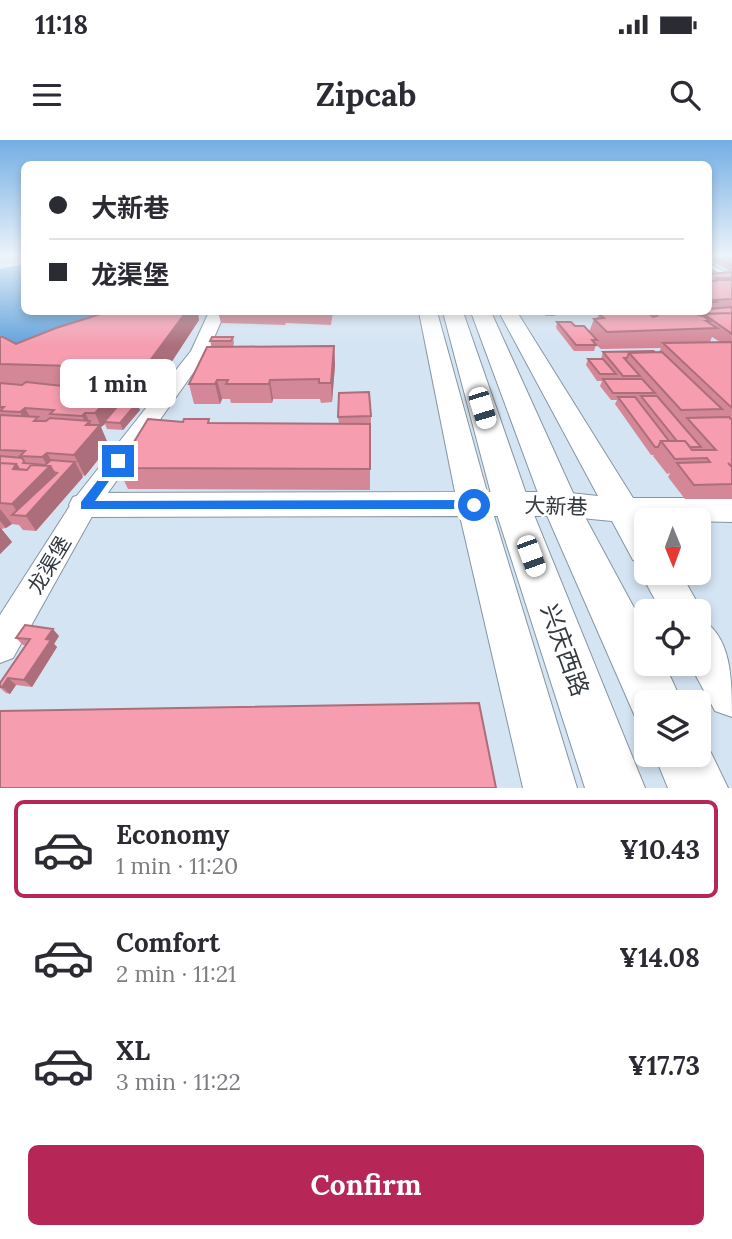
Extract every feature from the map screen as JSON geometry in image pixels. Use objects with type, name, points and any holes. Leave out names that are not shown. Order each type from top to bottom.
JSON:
[{"type":"main road","name":"兴庆西路","points":[[454,315],[493,505],[615,788]]},
{"type":"main road","points":[[482,315],[560,504],[650,690]]},
{"type":"main road","points":[[688,767],[698,788]]},
{"type":"street","name":"龙渠堡","points":[[0,646],[85,505],[199,352],[216,315]]},
{"type":"street","points":[[429,315],[493,505],[550,788]]},
{"type":"street","points":[[510,315],[634,531]]},
{"type":"street","name":"大新巷","points":[[85,505],[560,504],[621,510],[732,510]]},
{"type":"street","points":[[711,659],[732,694]]},
{"type":"shaded area","points":[[0,285],[21,285],[21,315],[143,315],[0,362]]},
{"type":"building","points":[[712,285],[732,285],[732,299],[714,300],[718,302],[712,302]]},
{"type":"building","points":[[732,307],[732,313],[712,314],[712,309]]},
{"type":"building","points":[[732,313],[732,334],[705,315]]},
{"type":"building","points":[[97,315],[184,315],[140,374],[74,366],[0,364],[0,337],[16,344]]},
{"type":"building","points":[[600,315],[702,315],[717,328],[607,332],[594,319],[604,318]]},
{"type":"building","points":[[557,322],[584,326],[597,340],[592,340],[596,345],[576,345]]},
{"type":"building","points":[[212,337],[233,337],[231,341],[210,341]]},
{"type":"building","points":[[732,342],[732,408],[663,343]]},
{"type":"building","points":[[334,346],[331,383],[319,383],[319,379],[270,380],[269,384],[226,384],[228,380],[217,380],[215,384],[189,384],[207,347]]},
{"type":"building","points":[[603,352],[655,352],[629,353],[627,358],[624,358],[640,376],[623,376]]},
{"type":"building","points":[[662,352],[722,409],[681,410],[629,353]]},
{"type":"building","points":[[588,359],[603,359],[616,374],[600,374]]},
{"type":"building","points":[[603,379],[642,379],[655,393],[613,393]]},
{"type":"building","points":[[26,382],[81,388],[84,385],[109,387],[106,390],[117,390],[95,413],[85,413],[82,416],[50,414],[54,410],[25,408],[20,412],[0,411],[4,407],[0,407],[0,383],[22,385]]},
{"type":"building","points":[[369,392],[371,416],[338,417],[339,393]]},
{"type":"building","points":[[641,396],[657,396],[701,447],[690,447],[685,441],[677,441]]},
{"type":"building","points":[[618,397],[635,397],[669,441],[661,441],[658,447],[655,447]]},
{"type":"building","points":[[121,402],[137,403],[120,423],[104,422]]},
{"type":"building","points":[[0,415],[38,417],[34,421],[46,421],[50,418],[90,421],[86,425],[100,425],[74,455],[47,453],[42,457],[20,456],[25,451],[0,450]]},
{"type":"building","points":[[729,417],[732,420],[732,484],[694,485],[677,463],[710,462],[707,458],[675,459],[661,441],[685,441],[692,450],[716,450],[687,418]]},
{"type":"building","points":[[148,419],[183,422],[184,419],[209,419],[208,423],[370,424],[370,469],[118,468]]},
{"type":"building","points":[[0,456],[22,458],[23,463],[45,465],[51,460],[75,462],[26,516],[12,515],[57,473],[50,466],[31,465],[27,470],[19,469],[16,464],[0,463]]},
{"type":"building","points":[[0,463],[16,464],[13,469],[27,470],[31,465],[50,466],[12,504],[0,503]]},
{"type":"building","points":[[25,625],[53,629],[46,639],[51,640],[24,680],[8,678],[0,687],[0,683],[30,639],[16,638]]},
{"type":"building","points":[[479,703],[496,788],[0,788],[0,711]]},
{"type":"route","points":[[118,461],[85,505],[474,505]]}]
